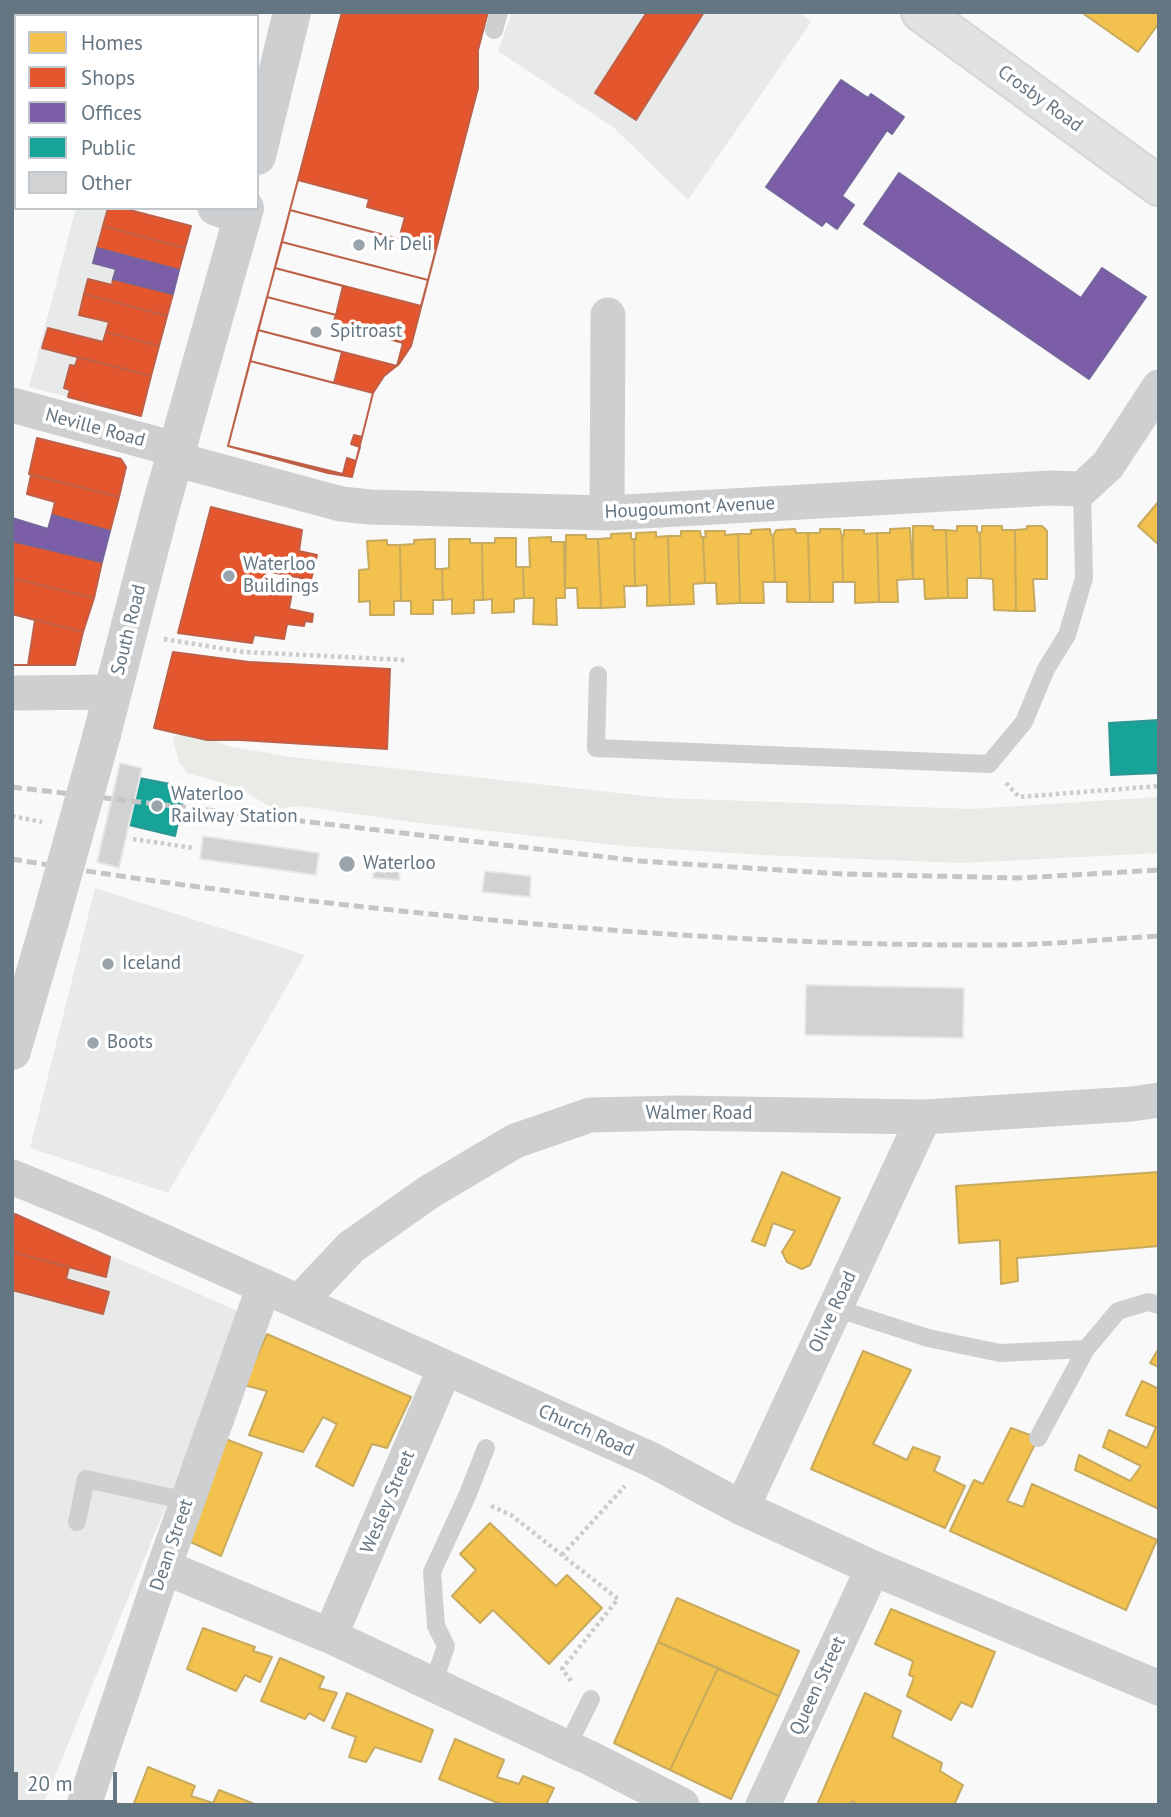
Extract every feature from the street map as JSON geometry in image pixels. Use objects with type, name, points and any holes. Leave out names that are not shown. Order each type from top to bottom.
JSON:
[{"type":"highway","name":"Crosby Road","points":[[921,12],[1159,186]]},
{"type":"street","points":[[259,148],[292,12]]},
{"type":"street","name":"South Road","points":[[12,1051],[102,734],[159,513],[177,455],[234,211]]},
{"type":"street","points":[[607,513],[608,315]]},
{"type":"street","points":[[1082,489],[1108,465],[1159,387]]},
{"type":"street","name":"Neville Road","points":[[12,405],[160,445],[177,455]]},
{"type":"street","name":"Hougoumont Avenue","points":[[177,455],[193,464],[341,504],[607,513],[1051,488],[1082,489]]},
{"type":"street","points":[[12,693],[113,692]]},
{"type":"street","name":"Walmer Road","points":[[299,1302],[351,1247],[429,1192],[515,1141],[590,1115],[678,1113],[924,1117],[1159,1100]]},
{"type":"street","name":"Olive Road","points":[[742,1508],[924,1117]]},
{"type":"street","name":"Church Road","points":[[12,1177],[102,1214],[650,1459],[742,1508],[873,1568],[1158,1684]]},
{"type":"street","name":"Dean Street","points":[[84,1805],[164,1567],[264,1286]]},
{"type":"street","name":"Wesley Street","points":[[330,1636],[445,1368]]},
{"type":"street","points":[[164,1567],[330,1636],[580,1753],[682,1805]]},
{"type":"street","name":"Queen Street","points":[[763,1805],[873,1568]]},
{"type":"lane","points":[[598,675],[596,748],[989,764],[1024,722],[1046,669],[1067,635],[1084,578],[1082,489]]},
{"type":"lane","points":[[1038,1437],[1086,1349],[1118,1311],[1148,1302],[1159,1305]]},
{"type":"lane","points":[[835,1308],[928,1338],[1000,1353],[1086,1349]]},
{"type":"lane","points":[[433,1684],[446,1646],[436,1626],[432,1572],[486,1448]]},
{"type":"lane","points":[[76,1522],[86,1479],[187,1501]]},
{"type":"lane","points":[[580,1753],[591,1699]]},
{"type":"path","points":[[128,633],[244,652],[405,660]]},
{"type":"path","points":[[989,764],[1019,797],[1159,786]]},
{"type":"path","points":[[132,839],[194,848]]},
{"type":"path","points":[[562,1555],[650,1459]]},
{"type":"path","points":[[467,1496],[511,1515],[618,1599],[562,1669],[591,1699]]},
{"type":"shaded area","points":[[512,12],[799,12],[811,22],[688,200],[614,128],[498,51]]},
{"type":"shaded area","points":[[75,210],[130,210],[191,226],[141,416],[29,387]]},
{"type":"shaded area","points":[[188,726],[227,746],[292,757],[663,798],[972,809],[1159,797],[1159,853],[963,863],[762,855],[623,846],[299,806],[273,809],[240,788],[187,773],[178,760],[173,738]]},
{"type":"shaded area","points":[[95,888],[305,955],[168,1193],[30,1148]]},
{"type":"shaded area","points":[[15,1214],[245,1314],[43,1805],[12,1805],[12,1226]]},
{"type":"building: Homes","points":[[1081,12],[1159,12],[1159,23],[1138,52]]},
{"type":"building: Homes","points":[[13,57],[14,126],[12,125]]},
{"type":"building: Homes","points":[[1159,501],[1159,545],[1138,526]]},
{"type":"building: Homes","points":[[913,526],[933,526],[933,530],[946,530],[948,598],[925,599],[924,579],[913,579]]},
{"type":"building: Homes","points":[[957,526],[977,526],[977,532],[980,533],[981,578],[967,578],[967,598],[948,598],[946,530],[957,531]]},
{"type":"building: Homes","points":[[982,526],[1002,526],[1002,530],[1015,530],[1016,611],[994,610],[993,579],[981,578]]},
{"type":"building: Homes","points":[[1027,526],[1042,526],[1047,531],[1047,579],[1033,579],[1035,611],[1016,611],[1015,530],[1027,529]]},
{"type":"building: Homes","points":[[910,528],[913,579],[897,580],[898,602],[879,602],[877,533]]},
{"type":"building: Homes","points":[[770,529],[773,536],[775,582],[763,582],[764,603],[740,603],[738,534]]},
{"type":"building: Homes","points":[[795,529],[796,533],[808,533],[810,602],[787,602],[787,582],[775,582],[773,536],[776,530]]},
{"type":"building: Homes","points":[[820,529],[840,529],[842,536],[843,582],[833,582],[833,602],[810,602],[808,533],[820,533]]},
{"type":"building: Homes","points":[[844,530],[864,530],[864,534],[877,533],[879,602],[855,603],[855,582],[843,582]]},
{"type":"building: Homes","points":[[681,531],[700,531],[703,537],[705,583],[693,584],[694,604],[670,605],[668,536],[681,536]]},
{"type":"building: Homes","points":[[705,531],[725,531],[725,535],[738,534],[740,603],[717,604],[716,583],[705,583]]},
{"type":"building: Homes","points":[[656,532],[656,537],[668,536],[670,605],[647,606],[647,585],[635,586],[634,539],[636,540],[636,533]]},
{"type":"building: Homes","points":[[631,533],[631,539],[634,539],[635,586],[624,586],[625,607],[601,608],[598,539],[611,538],[611,534]]},
{"type":"building: Homes","points":[[566,535],[586,535],[586,539],[598,539],[601,608],[578,608],[577,588],[565,588]]},
{"type":"building: Homes","points":[[551,537],[551,542],[564,542],[565,598],[556,598],[557,625],[533,624],[534,598],[524,598],[523,567],[530,567],[529,538]]},
{"type":"building: Homes","points":[[495,538],[516,538],[516,567],[523,567],[524,598],[514,599],[514,612],[492,613],[492,599],[483,600],[482,543],[495,543]]},
{"type":"building: Homes","points":[[435,539],[435,569],[442,569],[443,600],[433,600],[433,614],[411,614],[411,601],[401,601],[400,545],[414,544],[414,540]]},
{"type":"building: Homes","points":[[449,539],[470,539],[470,543],[482,543],[483,600],[474,600],[474,613],[452,614],[452,599],[443,600],[442,569],[449,568]]},
{"type":"building: Homes","points":[[387,540],[387,545],[400,545],[401,601],[394,601],[394,615],[370,615],[370,601],[359,602],[359,570],[369,569],[367,541]]},
{"type":"building: Homes","points":[[782,1172],[840,1198],[810,1265],[802,1269],[787,1262],[782,1252],[795,1231],[773,1223],[765,1246],[752,1241]]},
{"type":"building: Homes","points":[[1159,1172],[1159,1246],[1017,1258],[1018,1281],[1001,1284],[1000,1240],[959,1243],[956,1186]]},
{"type":"building: Homes","points":[[267,1334],[411,1397],[387,1448],[372,1444],[353,1486],[316,1466],[337,1424],[323,1417],[303,1452],[249,1435],[267,1391],[244,1385]]},
{"type":"building: Homes","points":[[1159,1348],[1159,1367],[1150,1363]]},
{"type":"building: Homes","points":[[863,1351],[911,1370],[873,1444],[907,1460],[913,1447],[940,1457],[934,1471],[965,1486],[945,1528],[811,1469]]},
{"type":"building: Homes","points":[[1142,1381],[1159,1389],[1159,1509],[1075,1470],[1079,1455],[1130,1481],[1141,1466],[1103,1447],[1109,1430],[1147,1448],[1156,1427],[1126,1415]]},
{"type":"building: Homes","points":[[1011,1428],[1038,1438],[1007,1501],[1023,1507],[1032,1484],[1157,1540],[1126,1610],[950,1531],[974,1480],[983,1484]]},
{"type":"building: Homes","points":[[223,1438],[262,1453],[221,1556],[182,1538]]},
{"type":"building: Homes","points":[[490,1523],[556,1586],[567,1575],[602,1608],[549,1664],[493,1610],[480,1623],[452,1596],[476,1570],[460,1554]]},
{"type":"building: Homes","points":[[677,1598],[799,1651],[779,1696],[658,1642]]},
{"type":"building: Homes","points":[[891,1609],[995,1652],[972,1707],[961,1702],[951,1720],[907,1696],[914,1677],[909,1675],[913,1661],[875,1644]]},
{"type":"building: Homes","points":[[203,1628],[255,1647],[253,1651],[272,1657],[260,1682],[245,1675],[236,1691],[187,1669]]},
{"type":"building: Homes","points":[[658,1642],[718,1668],[670,1770],[614,1743]]},
{"type":"building: Homes","points":[[280,1658],[324,1677],[319,1688],[337,1693],[324,1721],[309,1713],[305,1719],[261,1701]]},
{"type":"building: Homes","points":[[718,1668],[779,1696],[731,1799],[670,1770]]},
{"type":"building: Homes","points":[[347,1693],[433,1730],[421,1762],[375,1747],[366,1762],[349,1757],[356,1737],[332,1728]]},
{"type":"building: Homes","points":[[865,1693],[901,1711],[892,1737],[942,1763],[940,1771],[963,1785],[954,1805],[859,1805],[852,1801],[850,1805],[817,1805]]},
{"type":"building: Homes","points":[[455,1739],[504,1760],[497,1777],[519,1784],[523,1776],[554,1788],[546,1805],[503,1805],[439,1779]]},
{"type":"building: Homes","points":[[148,1767],[195,1786],[191,1796],[213,1803],[219,1790],[257,1805],[139,1805],[134,1803]]},
{"type":"building: Shops","points":[[136,12],[246,12],[246,14]]},
{"type":"building: Shops","name":"Mr Deli","points":[[342,12],[488,12],[478,50],[478,88],[411,346],[399,364],[384,376],[373,393],[352,477],[228,446]]},
{"type":"building: Shops","points":[[647,12],[704,12],[636,120],[595,93]]},
{"type":"building: Shops","points":[[298,180],[369,199],[367,207],[405,217],[399,239],[290,210]]},
{"type":"building: Shops","points":[[107,210],[130,210],[191,226],[185,248],[103,226]]},
{"type":"building: Shops","points":[[290,210],[436,249],[428,280],[282,242]]},
{"type":"building: Shops","points":[[103,226],[185,248],[179,270],[97,248]]},
{"type":"building: Shops","points":[[282,242],[428,280],[421,306],[275,268]]},
{"type":"building: Shops","points":[[275,268],[343,286],[336,315],[267,297]]},
{"type":"building: Shops","points":[[88,279],[112,285],[113,279],[173,294],[167,316],[84,294]]},
{"type":"building: Shops","points":[[84,294],[167,316],[159,346],[106,332],[109,322],[79,315]]},
{"type":"building: Shops","name":"Spitroast","points":[[267,297],[336,315],[333,323],[403,343],[397,366],[258,330]]},
{"type":"building: Shops","points":[[48,328],[103,342],[106,332],[159,346],[151,376],[42,348]]},
{"type":"building: Shops","points":[[258,330],[342,352],[334,383],[250,361]]},
{"type":"building: Shops","points":[[78,357],[151,376],[141,416],[68,397],[70,390],[64,388],[70,365],[75,366]]},
{"type":"building: Shops","points":[[250,361],[373,393],[362,437],[354,435],[351,444],[360,447],[356,461],[347,458],[343,474],[228,446]]},
{"type":"building: Shops","points":[[37,438],[121,459],[126,467],[119,497],[29,474]]},
{"type":"building: Shops","points":[[31,475],[119,497],[110,531],[52,515],[55,502],[27,494]]},
{"type":"building: Shops","name":"Waterloo Buildings","points":[[211,507],[302,530],[299,551],[317,555],[311,580],[266,571],[264,582],[293,586],[289,609],[313,614],[312,622],[305,621],[304,626],[287,624],[284,639],[254,635],[252,643],[178,633]]},
{"type":"building: Shops","points":[[12,541],[102,562],[94,598],[12,578]]},
{"type":"building: Shops","points":[[12,578],[94,598],[83,632],[12,614]]},
{"type":"building: Shops","points":[[12,614],[83,632],[75,665],[12,665]]},
{"type":"building: Shops","points":[[12,614],[35,620],[28,665],[12,665]]},
{"type":"building: Shops","points":[[173,652],[249,662],[390,669],[387,749],[207,740],[154,728]]},
{"type":"building: Shops","points":[[15,1214],[110,1257],[106,1277],[12,1252]]},
{"type":"building: Shops","points":[[12,1252],[69,1267],[66,1279],[109,1292],[103,1314],[12,1290]]},
{"type":"building: Offices","points":[[841,80],[868,98],[871,94],[904,117],[892,134],[887,130],[842,196],[854,205],[837,229],[826,221],[822,226],[766,187]]},
{"type":"building: Offices","points":[[899,173],[1081,298],[1102,268],[1146,297],[1089,379],[864,224]]},
{"type":"building: Offices","points":[[97,248],[179,270],[173,294],[113,279],[116,269],[93,263]]},
{"type":"building: Offices","points":[[52,515],[110,531],[102,562],[12,541],[12,518],[48,529]]},
{"type":"building: Public","points":[[1159,720],[1159,773],[1111,775],[1109,723]]},
{"type":"building: Public","name":"Waterloo Railway Station","points":[[139,778],[186,787],[175,836],[129,825]]},
{"type":"building: Other","points":[[120,763],[142,768],[119,868],[97,862]]},
{"type":"building: Other","points":[[203,836],[319,853],[316,875],[200,859]]},
{"type":"building: Other","points":[[374,860],[401,862],[399,880],[373,878]]},
{"type":"building: Other","points":[[485,871],[531,876],[530,897],[482,892]]},
{"type":"building: Other","points":[[806,985],[964,988],[963,1038],[805,1035]]},
{"type":"railway","points":[[12,787],[640,861],[842,874],[1020,878],[1159,870]]},
{"type":"railway","points":[[12,859],[348,905],[661,934],[930,945],[1038,944],[1159,936]]},
{"type":"place","name":"Mr Deli","points":[[359,245]]},
{"type":"place","name":"Spitroast","points":[[316,332]]},
{"type":"place","name":"Waterloo Buildings","points":[[229,576]]},
{"type":"place","name":"Waterloo Railway Station","points":[[157,806]]},
{"type":"place","name":"Waterloo","points":[[347,864]]},
{"type":"place","name":"Iceland","points":[[108,964]]},
{"type":"place","name":"Boots","points":[[93,1043]]}]
